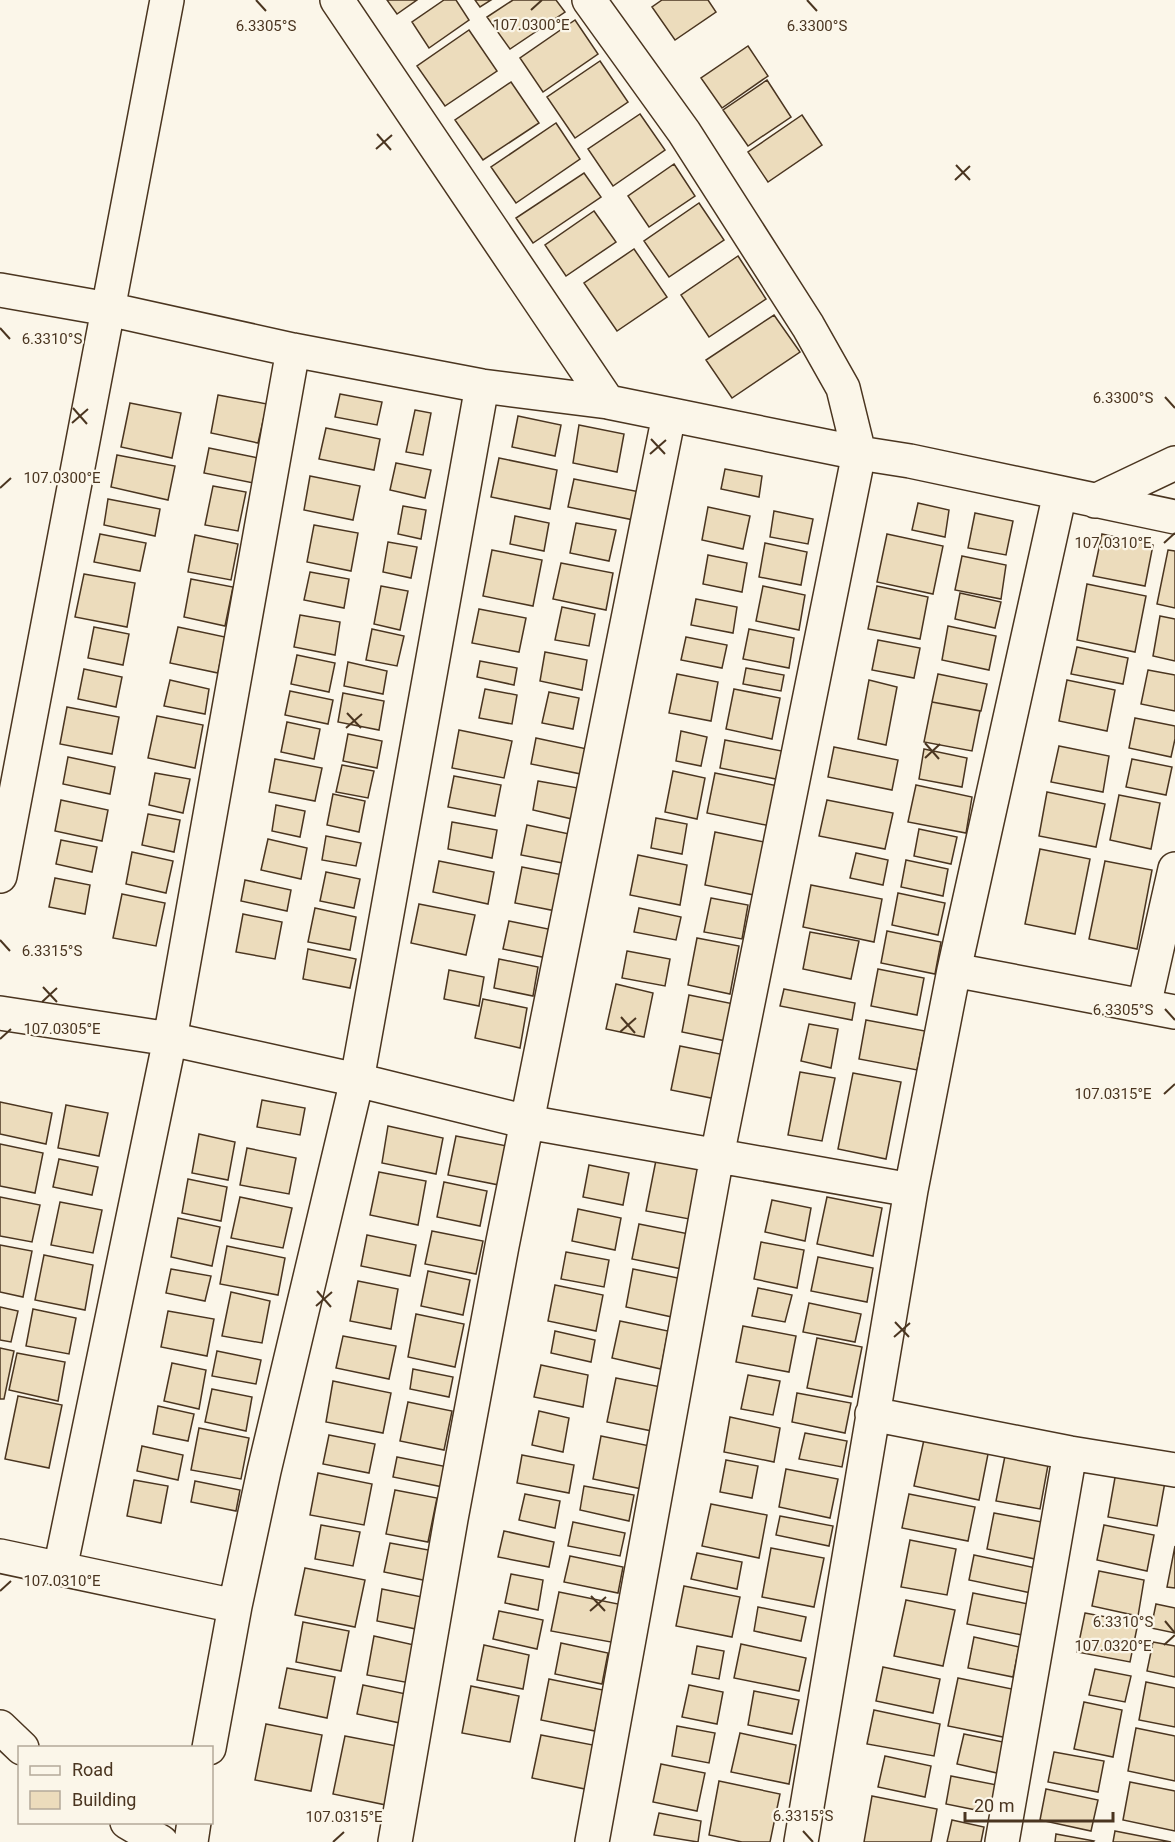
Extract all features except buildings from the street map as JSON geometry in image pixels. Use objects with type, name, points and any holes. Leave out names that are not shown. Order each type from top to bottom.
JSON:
[{"type":"street","points":[[0,876],[167,0]]},
{"type":"street","points":[[337,0],[608,402]]},
{"type":"street","points":[[589,0],[684,132],[808,326],[843,388],[859,453],[717,1156],[592,1842]]},
{"type":"street","points":[[0,290],[108,309],[293,350],[482,386],[608,402],[859,453],[910,461],[1175,517]]},
{"type":"street","points":[[60,1569],[170,1039],[293,350]]},
{"type":"street","points":[[208,1746],[264,1471],[357,1080],[482,386]]},
{"type":"street","points":[[395,1842],[452,1519],[527,1122],[669,415]]},
{"type":"street","points":[[1095,501],[1175,463]]},
{"type":"street","points":[[801,1842],[911,1190],[954,970],[1060,493]]},
{"type":"street","points":[[954,970],[1159,1009],[1175,869]]},
{"type":"street","points":[[0,1013],[170,1039],[357,1080],[527,1122],[911,1190]]},
{"type":"street","points":[[872,1414],[1070,1453],[1175,1470]]},
{"type":"street","points":[[1002,1842],[1070,1453]]},
{"type":"street","points":[[0,1556],[235,1606]]},
{"type":"street","points":[[0,1727],[20,1746]]},
{"type":"street","points":[[130,1824],[161,1842]]},
{"type":"street","points":[[191,1842],[194,1824]]}]
